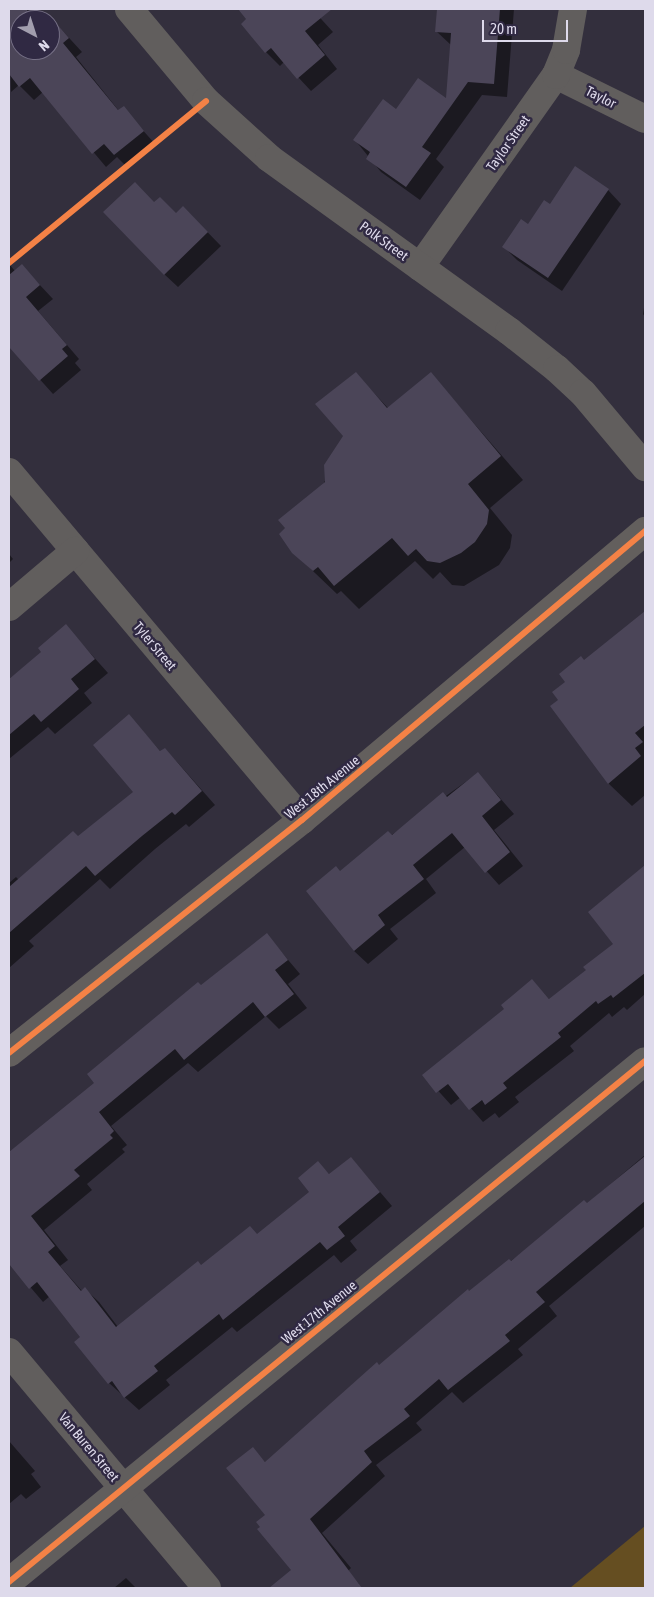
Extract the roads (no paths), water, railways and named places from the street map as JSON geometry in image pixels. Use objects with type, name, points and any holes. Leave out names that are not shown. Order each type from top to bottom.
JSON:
[{"type":"main road","name":"West 18th Avenue","points":[[9,1053],[302,820],[645,531]]},
{"type":"street","name":"Polk Street","points":[[129,9],[206,101],[269,158],[557,369],[583,393],[645,466]]},
{"type":"street","name":"Taylor Street","points":[[420,267],[556,75],[566,50],[573,9]]},
{"type":"street","name":"Taylor","points":[[556,75],[645,119]]},
{"type":"street","name":"Tyler Street","points":[[9,472],[302,820]]},
{"type":"street","points":[[9,607],[75,551]]},
{"type":"street","name":"West 17th Avenue","points":[[9,1582],[645,1061]]},
{"type":"street","name":"Van Buren Street","points":[[9,1352],[207,1588]]}]
